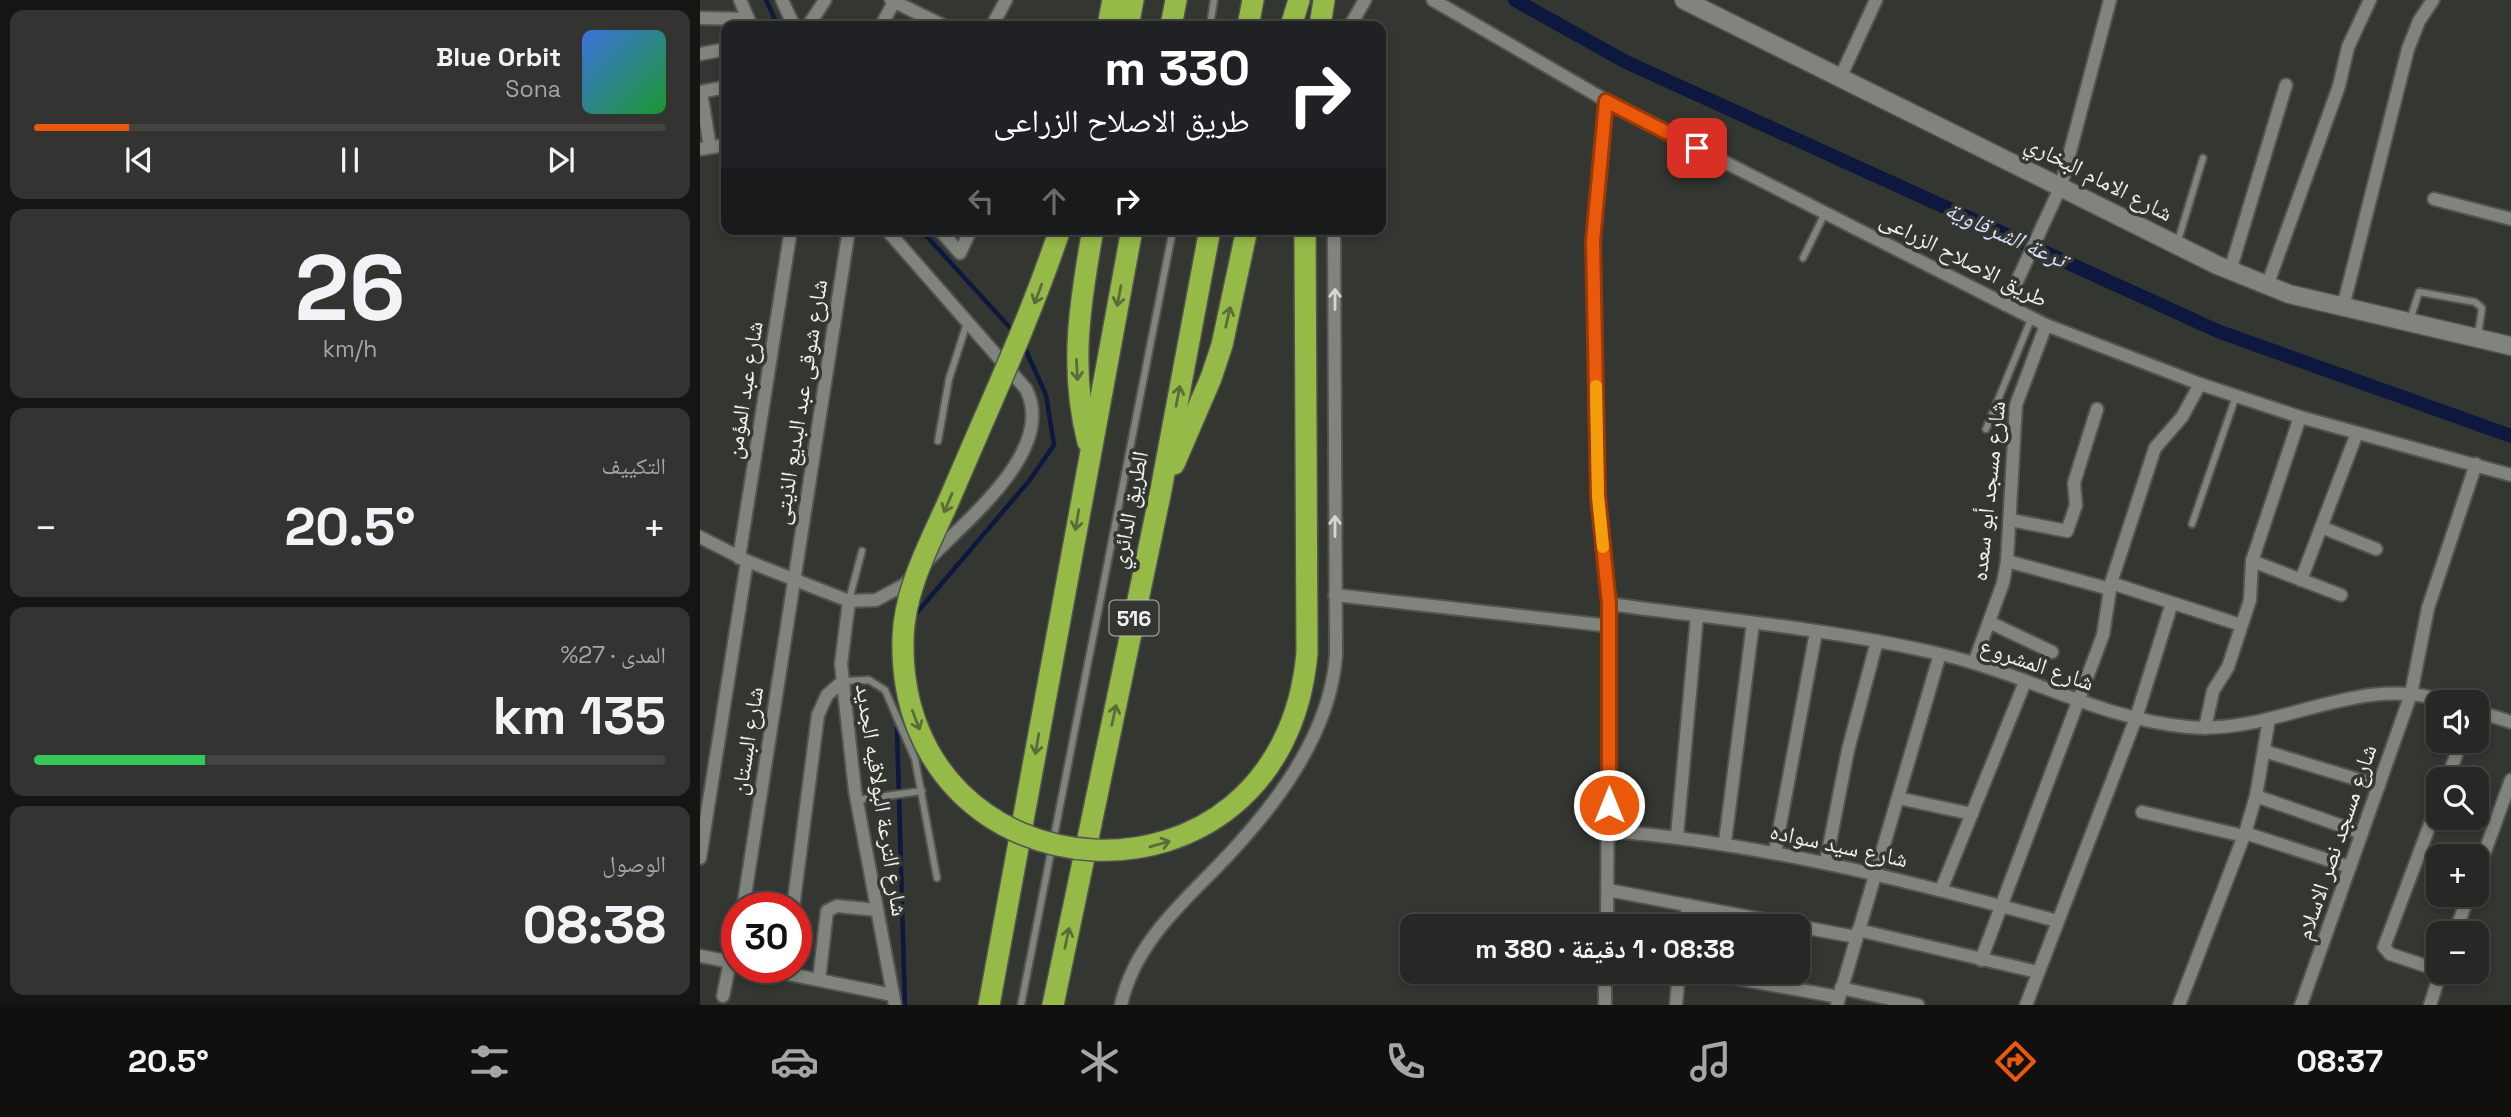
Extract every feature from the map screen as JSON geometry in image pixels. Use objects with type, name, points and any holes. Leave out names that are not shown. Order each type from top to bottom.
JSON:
[{"type":"highway","points":[[1109,21],[1113,0]]},
{"type":"highway","points":[[1129,21],[1133,0]]},
{"type":"highway","points":[[1172,21],[1176,0]]},
{"type":"highway","points":[[1249,21],[1253,0]]},
{"type":"highway","points":[[1293,21],[1299,0]]},
{"type":"highway","points":[[1321,21],[1324,0]]},
{"type":"highway","points":[[1058,235],[1028,320],[914,583],[907,609],[903,663],[914,716],[924,740],[938,764],[964,794],[995,820],[1018,833],[1056,846],[1096,852],[1123,851],[1162,843],[1199,828],[1222,814],[1261,777],[1277,755],[1299,706],[1307,653],[1306,235]]},
{"type":"highway","points":[[1090,448],[1078,386],[1076,343],[1092,235]]},
{"type":"highway","points":[[989,1005],[1131,235]]},
{"type":"highway","name":"الطريق الدائري","points":[[1054,1005],[1160,495],[1209,235]]},
{"type":"highway","points":[[1160,495],[1211,378],[1228,319],[1246,235]]},
{"type":"street","points":[[740,0],[749,21]]},
{"type":"street","points":[[782,0],[791,21]]},
{"type":"street","points":[[811,21],[825,0]]},
{"type":"street","points":[[995,21],[1006,0]]},
{"type":"street","points":[[1353,21],[1365,0]]},
{"type":"street","name":"طريق الاصلاح الزراعى","points":[[1433,0],[1606,101],[2046,325],[2200,384],[2300,417],[2511,475]]},
{"type":"street","name":"شارع الامام البخاري","points":[[1684,0],[2230,271],[2267,286],[2343,307],[2511,346]]},
{"type":"street","points":[[1841,76],[1876,0]]},
{"type":"street","points":[[2007,305],[2061,186],[2110,0]]},
{"type":"street","points":[[2267,286],[2339,86],[2348,47],[2370,0]]},
{"type":"street","points":[[2343,307],[2408,49],[2419,20],[2433,0]]},
{"type":"street","points":[[883,21],[892,1],[918,6],[938,21]]},
{"type":"street","points":[[700,18],[730,21]]},
{"type":"street","points":[[700,54],[721,50]]},
{"type":"street","points":[[2230,271],[2286,85]]},
{"type":"street","points":[[705,148],[701,92],[721,87]]},
{"type":"street","points":[[1606,101],[1593,241],[1598,496],[1610,626],[1607,914]]},
{"type":"street","points":[[2434,199],[2511,219]]},
{"type":"street","name":"شارع عبد المؤمن","points":[[700,858],[790,235]]},
{"type":"street","name":"شارع شوقى عبد البديع الذيتى","points":[[793,581],[848,235]]},
{"type":"street","points":[[700,537],[793,581],[849,601],[877,600],[904,585],[1018,462],[1029,441],[1033,420],[1031,400],[967,321],[891,235]]},
{"type":"street","points":[[944,235],[960,253],[968,235]]},
{"type":"street","points":[[1121,1005],[1126,984],[1146,946],[1191,891],[1251,828],[1306,753],[1319,725],[1334,676],[1334,235]]},
{"type":"street","name":"شارع مسجد أبو سعده","points":[[1975,663],[2007,561],[2016,405],[2046,325]]},
{"type":"street","points":[[1982,960],[2103,635],[2110,586],[2155,448],[2182,417],[2200,384]]},
{"type":"street","points":[[2011,520],[2067,531],[2076,505],[2074,483],[2097,409]]},
{"type":"street","points":[[2205,728],[2213,691],[2228,667],[2250,600],[2252,561],[2300,417]]},
{"type":"street","points":[[2301,580],[2357,433]]},
{"type":"street","name":"شارع مسجد نصر الاسلام","points":[[2301,1005],[2411,694],[2428,608],[2476,464]]},
{"type":"street","points":[[2321,527],[2376,549]]},
{"type":"street","points":[[2007,561],[2110,586],[2241,625]]},
{"type":"street","points":[[2252,561],[2341,595]]},
{"type":"street","name":"شارع البستان","points":[[745,892],[793,581]]},
{"type":"street","points":[[1335,595],[1610,626]]},
{"type":"street","name":"شارع الترعة البولاقيه الجديد","points":[[849,601],[842,637],[843,681],[857,800],[894,1000]]},
{"type":"street","points":[[2026,1005],[2136,718],[2172,603]]},
{"type":"street","name":"شارع المشروع","points":[[1609,604],[1877,641],[1940,654],[1975,663],[2079,702],[2136,718],[2205,728],[2241,727],[2369,694],[2411,694],[2426,697]]},
{"type":"street","points":[[1677,836],[1697,616]]},
{"type":"street","points":[[1989,622],[2052,652]]},
{"type":"street","points":[[1725,842],[1753,623]]},
{"type":"street","points":[[1775,852],[1816,632]]},
{"type":"street","points":[[1826,862],[1848,750],[1877,641]]},
{"type":"street","points":[[1839,997],[1940,654]]},
{"type":"street","points":[[795,892],[818,715],[827,695],[843,681]]},
{"type":"street","points":[[1941,890],[2025,682]]},
{"type":"street","points":[[2489,715],[2511,722]]},
{"type":"street","points":[[2179,1005],[2244,835],[2256,796],[2269,719]]},
{"type":"street","points":[[2264,751],[2379,786]]},
{"type":"street","points":[[2488,844],[2511,780]]},
{"type":"street","points":[[2256,796],[2362,833]]},
{"type":"street","points":[[1898,798],[1972,814]]},
{"type":"street","points":[[2142,813],[2244,835],[2350,867]]},
{"type":"street","points":[[2426,966],[2390,954],[2384,947],[2428,830]]},
{"type":"street","name":"شارع سيد سواده","points":[[1609,831],[1725,842],[1826,862],[1875,872],[2057,921]]},
{"type":"street","points":[[1608,890],[1735,914]]},
{"type":"street","points":[[1687,914],[1688,905]]},
{"type":"street","points":[[819,980],[826,915],[830,908],[837,906],[877,910]]},
{"type":"street","points":[[1810,928],[1857,934],[2038,972]]},
{"type":"street","points":[[700,956],[721,958]]},
{"type":"street","points":[[812,979],[894,1000]]},
{"type":"street","points":[[723,996],[727,983]]},
{"type":"street","points":[[1605,984],[1605,1005]]},
{"type":"street","points":[[1676,1005],[1678,984]]},
{"type":"street","points":[[1767,984],[1839,997],[1917,1005]]},
{"type":"street","points":[[2430,1005],[2436,984]]},
{"type":"lane","points":[[1211,21],[1214,0]]},
{"type":"lane","points":[[2177,246],[2203,158]]},
{"type":"lane","points":[[1803,258],[1825,213]]},
{"type":"lane","points":[[1021,1005],[1172,235]]},
{"type":"lane","points":[[2410,322],[2419,292],[2476,302],[2483,311],[2477,338]]},
{"type":"lane","points":[[1986,429],[2032,317]]},
{"type":"lane","points":[[939,441],[949,379],[967,321]]},
{"type":"lane","points":[[2192,524],[2236,396]]},
{"type":"lane","name":"شارع الترعة البولاقيه الجديد","points":[[849,601],[862,551]]},
{"type":"lane","points":[[843,681],[869,680],[885,690],[915,759],[937,878]]},
{"type":"lane","points":[[857,800],[922,791]]},
{"type":"waterway","points":[[766,0],[776,21]]},
{"type":"waterway","name":"ترعة الشرقاوية","points":[[1515,0],[1626,62],[2220,332],[2511,436]]},
{"type":"waterway","points":[[925,235],[1014,332]]},
{"type":"waterway","points":[[914,616],[1029,481],[1054,445],[1046,395],[1023,344]]},
{"type":"waterway","points":[[897,729],[905,1005]]},
{"type":"slow traffic","points":[[1596,386],[1598,496],[1603,547]]},
{"type":"route","points":[[1609,805],[1609,604],[1598,496],[1593,241],[1606,101],[1697,148]]}]
